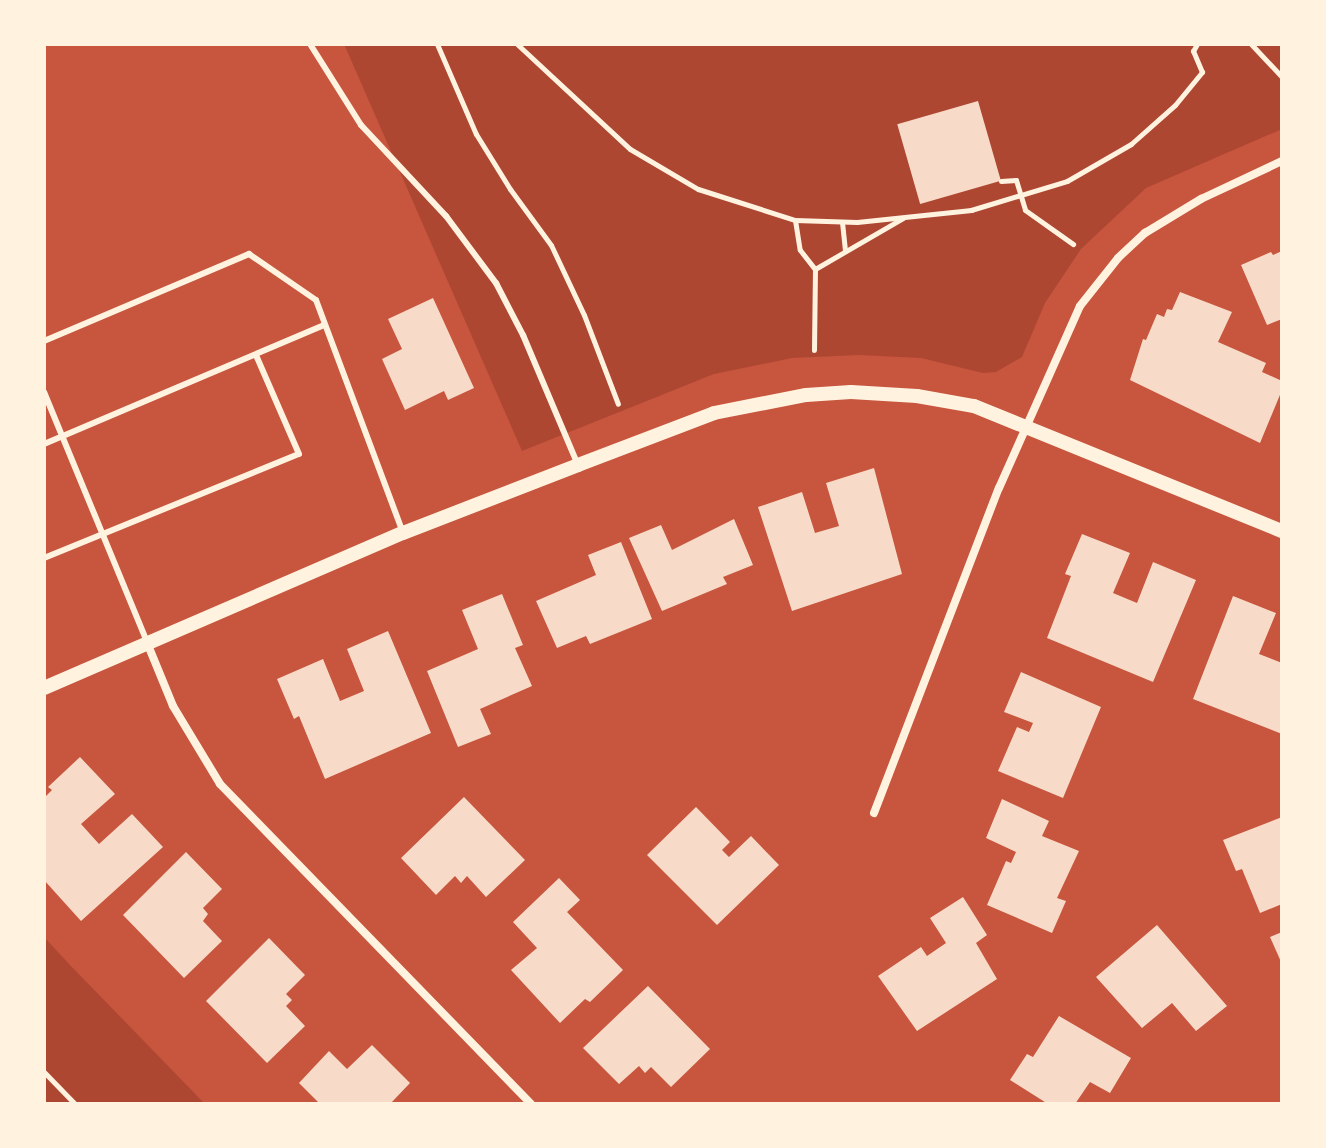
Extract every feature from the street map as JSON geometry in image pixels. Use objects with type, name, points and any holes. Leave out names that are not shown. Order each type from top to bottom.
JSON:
[{"type":"street","points":[[874,813],[999,488],[1080,306],[1118,258],[1174,214],[1282,161]]},
{"type":"street","points":[[44,688],[403,533],[578,465],[714,413],[806,395],[851,392],[917,396],[974,406],[1282,531]]},
{"type":"street","points":[[148,645],[173,706],[220,784],[531,1104]]},
{"type":"lane","points":[[310,44],[361,125],[446,216],[496,283],[523,335],[578,465]]},
{"type":"lane","points":[[44,341],[249,254],[316,300],[403,533]]},
{"type":"lane","points":[[44,444],[325,325]]},
{"type":"lane","points":[[44,558],[299,454],[256,355]]},
{"type":"lane","points":[[44,392],[148,645]]},
{"type":"path","points":[[437,44],[476,134],[510,189],[551,245],[584,315],[618,404]]},
{"type":"path","points":[[517,44],[630,149],[698,189],[795,220],[842,222],[971,210],[1067,181],[1131,144],[1175,105],[1202,72],[1193,51],[1197,44]]},
{"type":"path","points":[[1251,44],[1282,77]]},
{"type":"path","points":[[1001,181],[1016,180],[1025,210],[1073,244]]},
{"type":"path","points":[[815,269],[906,217]]},
{"type":"path","points":[[795,220],[800,250],[815,269],[814,350]]},
{"type":"path","points":[[842,222],[845,251]]},
{"type":"path","points":[[44,1072],[75,1104]]},
{"type":"shaded area","points":[[344,44],[1282,44],[1282,129],[1146,188],[1081,249],[1045,303],[1022,357],[996,372],[983,373],[921,358],[859,355],[792,358],[714,374],[522,451]]},
{"type":"shaded area","points":[[44,937],[70,965],[205,1104],[44,1104]]},
{"type":"building","points":[[978,101],[1001,181],[920,204],[897,124]]},
{"type":"building","points":[[1282,251],[1282,319],[1267,325],[1241,265],[1271,252],[1273,255]]},
{"type":"building","points":[[1180,292],[1232,312],[1218,342],[1266,363],[1262,372],[1282,381],[1282,390],[1260,443],[1130,380],[1143,339],[1146,340],[1157,314],[1164,317],[1167,309],[1172,310]]},
{"type":"building","points":[[433,298],[474,388],[448,400],[444,391],[405,410],[382,359],[402,349],[388,319]]},
{"type":"building","points":[[874,468],[902,574],[792,611],[758,507],[802,492],[815,533],[839,526],[826,483]]},
{"type":"building","points":[[734,519],[753,565],[723,577],[727,584],[662,611],[629,538],[661,525],[672,550]]},
{"type":"building","points":[[1082,534],[1130,553],[1113,593],[1137,603],[1153,562],[1196,580],[1153,682],[1047,638],[1071,576],[1065,574]]},
{"type":"building","points":[[621,542],[652,619],[590,644],[586,636],[557,648],[536,601],[596,575],[588,555]]},
{"type":"building","points":[[502,594],[523,645],[515,648],[532,686],[480,709],[491,734],[458,747],[427,671],[478,649],[462,610]]},
{"type":"building","points":[[1233,596],[1276,613],[1259,654],[1282,663],[1282,734],[1193,699]]},
{"type":"building","points":[[388,631],[431,733],[325,779],[299,716],[294,719],[277,679],[323,659],[340,701],[364,691],[347,649]]},
{"type":"building","points":[[1021,672],[1101,707],[1063,798],[998,771],[1017,727],[1029,732],[1033,723],[1004,712]]},
{"type":"building","points":[[80,757],[115,794],[81,824],[99,844],[132,814],[163,847],[81,921],[44,880],[44,798],[52,790],[48,787]]},
{"type":"building","points":[[464,797],[525,860],[486,897],[467,876],[461,883],[455,876],[436,895],[401,858]]},
{"type":"building","points":[[1002,799],[1049,821],[1042,836],[1079,851],[1057,898],[1066,901],[1052,933],[987,905],[1006,861],[1011,863],[1016,852],[986,838]]},
{"type":"building","points":[[696,807],[730,842],[722,850],[729,857],[751,836],[779,865],[717,925],[647,855]]},
{"type":"building","points":[[1282,817],[1282,904],[1260,913],[1242,869],[1236,871],[1223,840]]},
{"type":"building","points":[[186,852],[222,889],[203,908],[208,914],[203,921],[222,941],[184,978],[123,915]]},
{"type":"building","points":[[559,878],[580,900],[567,912],[623,970],[590,1002],[585,999],[560,1023],[511,970],[537,948],[513,922]]},
{"type":"building","points":[[963,897],[987,935],[976,943],[997,979],[917,1031],[878,976],[921,947],[927,956],[946,943],[930,918]]},
{"type":"building","points":[[1157,925],[1227,1006],[1196,1031],[1172,1003],[1142,1028],[1096,977]]},
{"type":"building","points":[[1282,932],[1282,964],[1270,937]]},
{"type":"building","points":[[269,938],[305,975],[286,994],[292,1000],[286,1006],[305,1026],[267,1063],[206,1001]]},
{"type":"building","points":[[648,986],[710,1049],[671,1087],[651,1067],[645,1073],[639,1066],[619,1084],[583,1048]]},
{"type":"building","points":[[1059,1016],[1131,1058],[1110,1093],[1090,1082],[1075,1104],[1048,1104],[1010,1080],[1027,1054],[1033,1057]]},
{"type":"building","points":[[372,1045],[410,1083],[390,1104],[320,1104],[299,1083],[329,1051],[347,1069]]}]
